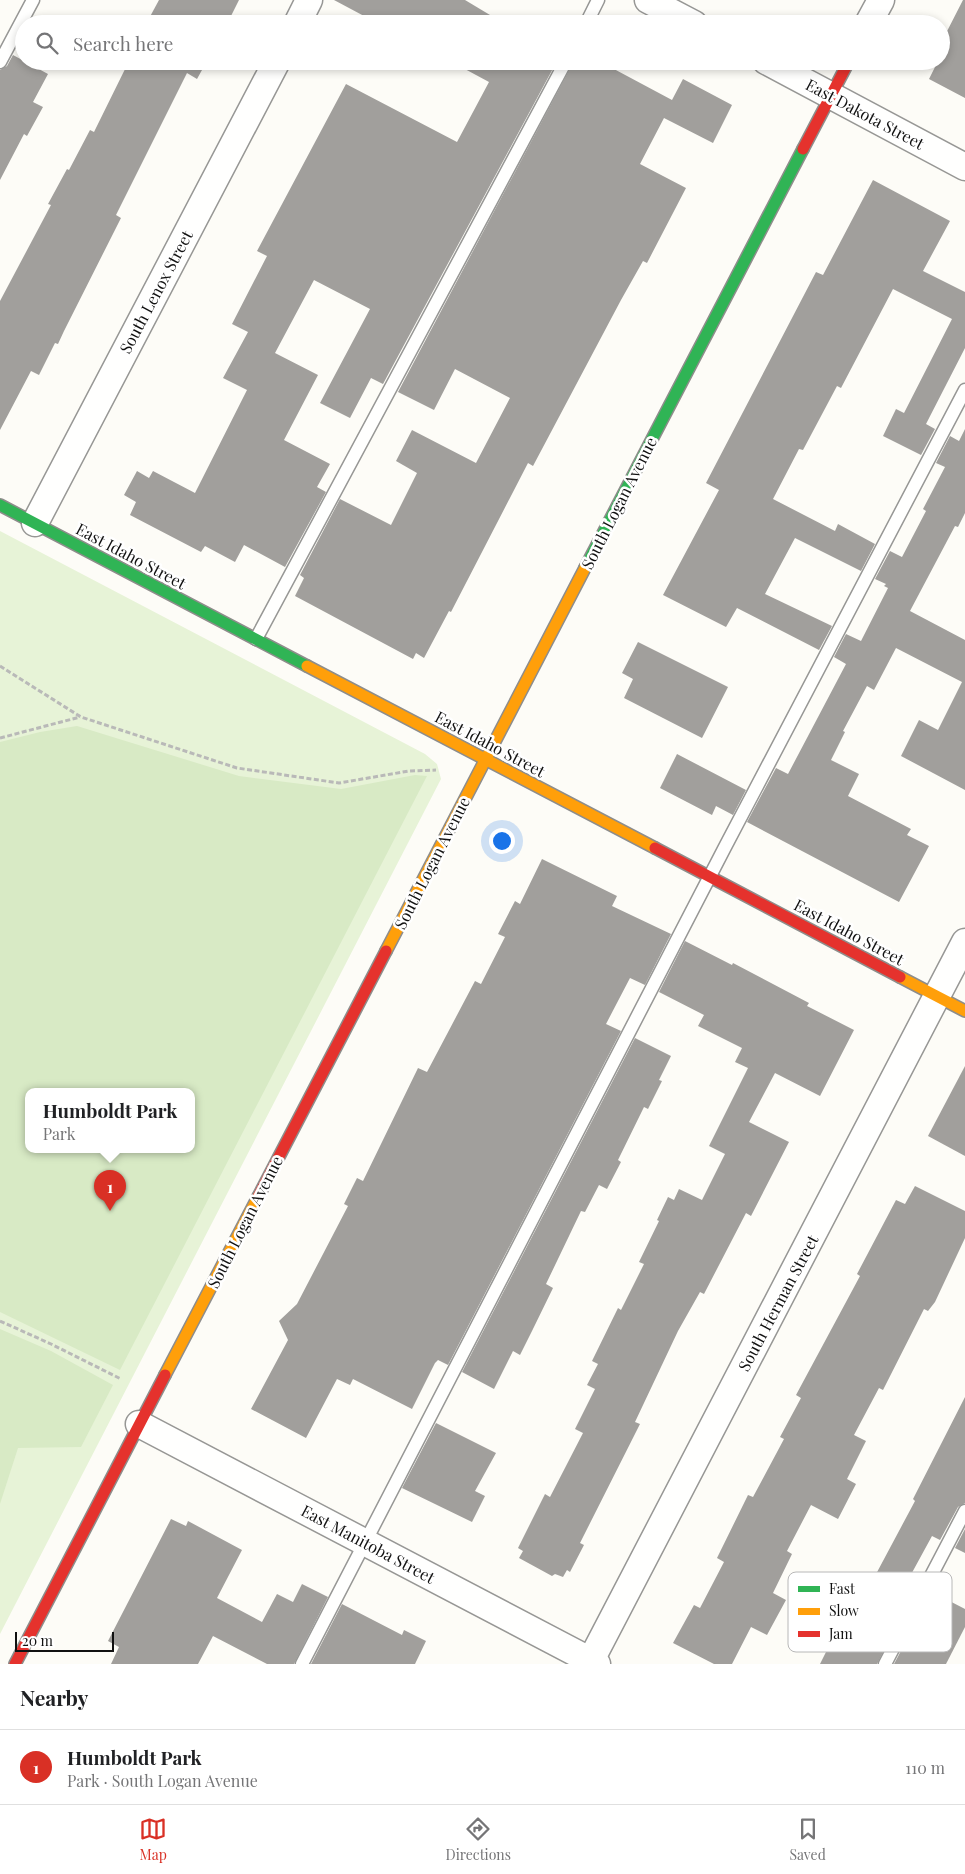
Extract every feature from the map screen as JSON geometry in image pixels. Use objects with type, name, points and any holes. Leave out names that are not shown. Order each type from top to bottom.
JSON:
[{"type":"street","points":[[302,15],[310,0]]},
{"type":"street","points":[[648,0],[677,15]]},
{"type":"street","points":[[872,15],[880,0]]},
{"type":"street","name":"South Lenox Street","points":[[34,523],[272,70]]},
{"type":"street","name":"East Dakota Street","points":[[783,70],[965,167]]},
{"type":"street","name":"South Logan Avenue","points":[[15,1664],[844,70]]},
{"type":"street","name":"East Idaho Street","points":[[0,505],[965,1011]]},
{"type":"street","name":"South Herman Street","points":[[592,1663],[965,942]]},
{"type":"street","name":"East Manitoba Street","points":[[139,1424],[592,1663]]},
{"type":"lane","points":[[24,15],[32,0]]},
{"type":"lane","points":[[590,15],[598,0]]},
{"type":"lane","points":[[0,62],[15,33]]},
{"type":"lane","points":[[256,639],[561,70]]},
{"type":"lane","points":[[302,1664],[965,390]]},
{"type":"lane","points":[[933,1572],[965,1511]]},
{"type":"lane","points":[[885,1664],[891,1652]]},
{"type":"path","points":[[0,666],[81,717],[237,768],[339,783],[409,771],[436,770]]},
{"type":"path","points":[[0,738],[81,717]]},
{"type":"path","points":[[0,1322],[51,1344],[121,1379]]},
{"type":"green space","points":[[0,531],[425,754],[437,764],[441,779],[0,1634]]},
{"type":"green space","points":[[77,726],[239,776],[341,789],[415,775],[427,776],[120,1370],[0,1312],[0,742],[40,732]]},
{"type":"green space","points":[[0,1329],[51,1351],[113,1385],[81,1447],[18,1448],[0,1504]]},
{"type":"building","points":[[159,0],[239,0],[232,15],[151,15]]},
{"type":"building","points":[[334,0],[465,0],[490,15],[362,15]]},
{"type":"building","points":[[963,0],[965,0],[965,98],[929,79],[934,70],[950,70],[950,25]]},
{"type":"building","points":[[13,55],[15,56],[15,70],[41,70],[48,74],[33,102],[43,107],[27,136],[24,134],[0,180],[0,70],[7,66]]},
{"type":"building","points":[[125,70],[202,70],[197,79],[187,73],[116,215],[121,218],[58,344],[55,343],[39,375],[31,371],[0,430],[0,301],[51,205],[48,204],[67,169],[69,170],[90,130],[94,132]]},
{"type":"building","points":[[467,70],[552,70],[383,384],[371,378],[350,418],[320,403],[370,309],[314,280],[275,353],[318,375],[284,440],[330,464],[317,487],[326,492],[285,567],[244,545],[235,562],[205,546],[201,552],[130,515],[136,502],[124,495],[137,471],[149,478],[153,471],[195,493],[247,390],[223,378],[248,332],[232,324],[267,256],[257,251],[346,84],[457,142],[489,82]]},
{"type":"building","points":[[569,70],[616,70],[672,100],[683,79],[732,105],[713,143],[664,118],[640,164],[686,188],[647,263],[643,261],[621,300],[533,466],[528,463],[451,612],[449,611],[424,658],[416,653],[413,659],[295,596],[304,578],[300,575],[340,499],[391,525],[417,473],[396,461],[412,430],[476,463],[510,398],[455,369],[434,410],[398,392]]},
{"type":"building","points":[[873,180],[950,221],[923,271],[965,292],[965,348],[926,424],[935,429],[921,455],[883,436],[896,409],[904,413],[952,319],[893,289],[841,388],[837,386],[803,450],[799,449],[773,499],[835,531],[838,524],[875,544],[861,571],[795,538],[765,594],[832,626],[819,650],[737,608],[726,627],[663,595],[719,490],[706,483],[816,272],[823,275]]},
{"type":"building","points":[[965,429],[965,513],[958,527],[955,526],[910,611],[965,640],[965,790],[901,756],[919,720],[938,730],[962,682],[896,648],[874,690],[867,686],[843,731],[845,732],[831,760],[859,774],[848,796],[911,829],[907,835],[929,846],[899,902],[747,822],[776,768],[788,774],[846,664],[834,657],[846,634],[861,641],[888,588],[884,586],[886,584],[875,579],[890,551],[902,557],[926,511],[923,509],[945,467],[936,463],[950,436],[959,441]]},
{"type":"building","points":[[638,642],[728,687],[702,738],[624,698],[633,679],[622,673]]},
{"type":"building","points":[[677,754],[746,790],[733,815],[716,806],[712,815],[660,788]]},
{"type":"building","points":[[542,859],[617,896],[612,906],[671,934],[645,985],[630,978],[606,1024],[621,1031],[448,1365],[438,1360],[435,1363],[412,1409],[353,1379],[350,1385],[337,1379],[306,1438],[251,1409],[288,1340],[279,1321],[297,1304],[348,1206],[344,1204],[357,1178],[363,1181],[418,1068],[427,1072],[475,981],[481,984],[505,937],[498,934],[515,901],[520,904]]},
{"type":"building","points":[[685,941],[732,965],[733,963],[809,1003],[807,1006],[854,1030],[820,1096],[775,1073],[749,1122],[789,1142],[751,1216],[746,1213],[704,1294],[700,1292],[678,1331],[635,1422],[640,1424],[580,1543],[584,1545],[570,1572],[567,1570],[563,1577],[555,1574],[552,1576],[519,1558],[523,1551],[518,1548],[545,1494],[550,1497],[583,1433],[575,1429],[595,1389],[587,1385],[598,1364],[592,1361],[618,1308],[621,1310],[644,1264],[639,1262],[659,1221],[657,1220],[668,1197],[674,1200],[679,1189],[702,1200],[725,1154],[709,1146],[748,1068],[735,1062],[742,1048],[698,1026],[704,1015],[659,992]]},
{"type":"building","points":[[635,1038],[671,1056],[659,1080],[662,1081],[648,1109],[644,1107],[618,1160],[621,1162],[607,1189],[599,1185],[585,1212],[581,1211],[546,1284],[553,1288],[532,1331],[520,1355],[513,1351],[494,1389],[462,1372]]},
{"type":"building","points":[[965,1066],[965,1156],[928,1136]]},
{"type":"building","points":[[915,1186],[965,1211],[965,1238],[935,1302],[928,1311],[924,1309],[883,1390],[879,1388],[854,1435],[866,1441],[847,1479],[856,1484],[838,1519],[811,1505],[787,1551],[792,1554],[773,1593],[786,1600],[767,1635],[751,1627],[732,1664],[714,1664],[673,1643],[694,1605],[700,1608],[724,1562],[717,1558],[748,1495],[753,1497],[784,1439],[780,1437],[801,1398],[796,1395],[860,1276],[857,1274],[896,1200],[905,1204]]},
{"type":"building","points":[[965,1397],[965,1503],[958,1507],[940,1540],[932,1536],[912,1572],[877,1572],[915,1501],[913,1499]]},
{"type":"building","points":[[436,1423],[496,1453],[475,1491],[485,1496],[472,1522],[402,1488]]},
{"type":"building","points":[[171,1519],[186,1526],[188,1521],[242,1550],[217,1598],[262,1622],[277,1594],[293,1602],[302,1584],[328,1597],[294,1664],[267,1664],[213,1636],[198,1664],[111,1664],[119,1647],[108,1641]]},
{"type":"building","points":[[965,1529],[965,1553],[955,1548]]},
{"type":"building","points":[[952,1602],[965,1609],[965,1627],[946,1664],[894,1664],[900,1652],[952,1652]]},
{"type":"building","points":[[342,1604],[402,1635],[404,1630],[426,1641],[415,1664],[311,1664]]},
{"type":"building","points":[[826,1652],[883,1652],[877,1664],[820,1664]]},
{"type":"traffic: fast","points":[[585,568],[803,149]]},
{"type":"traffic: fast","points":[[0,505],[307,666]]},
{"type":"traffic: slow","points":[[386,951],[585,568]]},
{"type":"traffic: slow","points":[[307,666],[655,848]]},
{"type":"traffic: slow","points":[[900,977],[965,1011]]},
{"type":"traffic: slow","points":[[165,1375],[258,1197]]},
{"type":"traffic: jam","points":[[803,149],[844,70]]},
{"type":"traffic: jam","points":[[655,848],[900,977]]},
{"type":"traffic: jam","points":[[258,1197],[386,951]]},
{"type":"traffic: jam","points":[[15,1664],[165,1375]]},
{"type":"place","name":"Humboldt Park","points":[[110,1211]]}]
